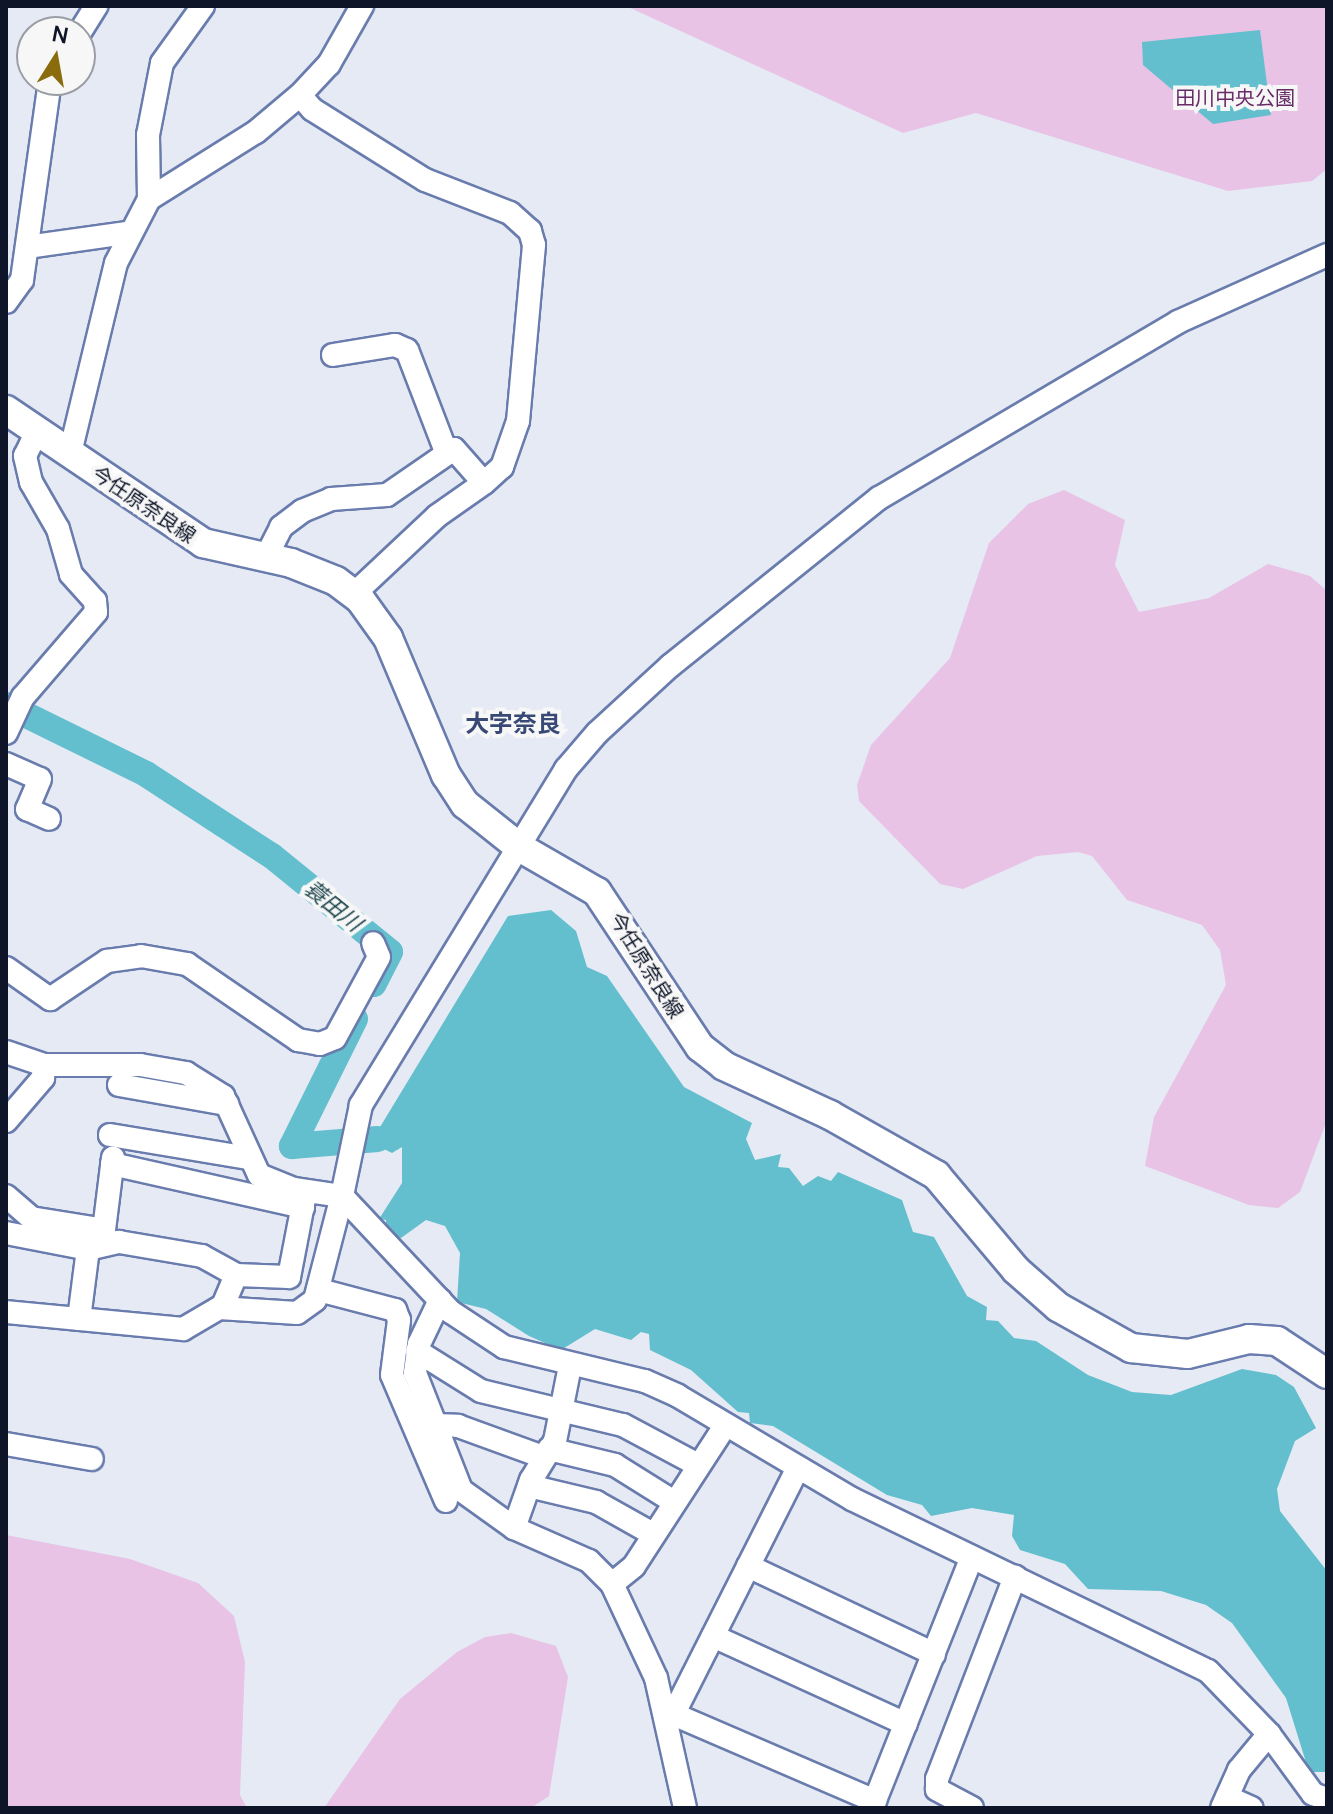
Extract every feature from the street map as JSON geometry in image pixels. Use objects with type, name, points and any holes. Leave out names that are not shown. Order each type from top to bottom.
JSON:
[{"type":"main road","name":"今任原奈良線","points":[[6,410],[203,543],[336,581],[354,594],[388,638],[446,775],[465,804],[519,847],[597,892],[615,911],[700,1047],[724,1066],[830,1115],[936,1175],[1016,1270],[1058,1307],[1131,1348],[1188,1354],[1249,1339],[1277,1341],[1327,1374]]},
{"type":"street","points":[[149,199],[148,135],[162,63],[203,6]]},
{"type":"street","points":[[70,453],[127,233],[149,199],[256,132],[300,95],[329,64],[362,6]]},
{"type":"street","points":[[300,95],[312,109],[425,180],[510,213],[530,231],[534,245],[518,421],[512,451],[484,483],[437,516],[354,594]]},
{"type":"street","points":[[6,302],[22,280],[48,96]]},
{"type":"street","points":[[27,247],[127,233]]},
{"type":"street","points":[[6,1312],[183,1329],[222,1308],[297,1313],[319,1290],[361,1105],[566,769],[597,733],[671,665],[879,498],[1178,322],[1327,255]]},
{"type":"street","points":[[333,355],[395,345],[407,350],[447,454]]},
{"type":"street","points":[[6,733],[23,697],[96,612],[95,601],[71,574],[58,529],[31,482],[25,456],[37,431]]},
{"type":"street","points":[[265,559],[281,527],[302,511],[331,499],[387,495],[454,449],[484,483]]},
{"type":"street","points":[[6,764],[40,779],[27,809],[49,819]]},
{"type":"street","points":[[6,968],[50,999],[107,961],[141,956],[187,964],[298,1040],[320,1044],[335,1038],[379,957],[373,943]]},
{"type":"street","points":[[6,1052],[44,1065],[125,1064],[186,1073],[210,1084],[227,1104],[249,1158],[270,1182],[304,1199]]},
{"type":"street","points":[[6,1121],[43,1078],[44,1065]]},
{"type":"street","points":[[119,1085],[227,1104]]},
{"type":"street","points":[[110,1135],[249,1158]]},
{"type":"street","points":[[6,1196],[31,1218],[104,1230],[113,1161],[304,1199],[342,1196]]},
{"type":"street","points":[[342,1196],[440,1300],[504,1347],[570,1366],[645,1381],[798,1468],[972,1557],[1208,1671],[1269,1734],[1303,1782],[1327,1799]]},
{"type":"street","points":[[6,1233],[88,1249],[119,1242],[188,1253],[236,1275],[289,1277],[304,1199]]},
{"type":"street","points":[[79,1319],[88,1249]]},
{"type":"street","points":[[222,1308],[236,1275]]},
{"type":"street","points":[[319,1290],[395,1310],[399,1320],[392,1375],[446,1501]]},
{"type":"street","points":[[440,1300],[417,1351],[415,1373],[461,1490],[514,1528],[589,1561],[612,1584],[672,1717],[685,1808]]},
{"type":"street","points":[[417,1351],[481,1391],[635,1429],[698,1465]]},
{"type":"street","points":[[514,1528],[561,1413],[570,1366]]},
{"type":"street","points":[[435,1425],[458,1426],[546,1453],[615,1465],[671,1500]]},
{"type":"street","points":[[612,1584],[634,1566],[671,1500],[725,1426]]},
{"type":"street","points":[[6,1444],[92,1459]]},
{"type":"street","points":[[672,1717],[798,1468]]},
{"type":"street","points":[[529,1486],[596,1502],[653,1534]]},
{"type":"street","points":[[672,1717],[874,1804],[972,1557]]},
{"type":"street","points":[[748,1566],[934,1654]]},
{"type":"street","points":[[972,1808],[937,1789],[937,1779],[1015,1577]]},
{"type":"street","points":[[713,1636],[906,1724]]},
{"type":"street","points":[[1252,1808],[1225,1803],[1246,1760],[1269,1734]]},
{"type":"green space","name":"田川中央公園","points":[[626,6],[1327,6],[1327,169],[1312,181],[1228,191],[976,113],[903,133]]},
{"type":"green space","points":[[1064,490],[1125,520],[1115,565],[1139,612],[1209,598],[1268,564],[1310,576],[1327,591],[1327,1120],[1300,1192],[1278,1208],[1249,1205],[1145,1166],[1154,1117],[1226,985],[1220,950],[1202,925],[1127,900],[1092,856],[1078,852],[1037,856],[963,889],[940,884],[859,801],[857,785],[871,745],[950,658],[989,543],[1028,504]]},
{"type":"green space","points":[[6,1535],[130,1559],[198,1583],[234,1616],[245,1662],[240,1795],[247,1808],[6,1808]]},
{"type":"green space","points":[[511,1633],[556,1646],[568,1677],[549,1796],[531,1808],[324,1808],[400,1699],[457,1652],[485,1637]]},
{"type":"water","points":[[1260,30],[1271,115],[1213,124],[1143,65],[1142,42]]},
{"type":"water","points":[[551,910],[576,931],[587,967],[607,976],[684,1087],[752,1123],[746,1139],[755,1160],[781,1154],[778,1167],[789,1168],[803,1186],[818,1176],[831,1181],[838,1172],[902,1200],[913,1232],[934,1237],[967,1296],[987,1307],[986,1320],[998,1321],[1014,1338],[1036,1341],[1088,1375],[1132,1392],[1171,1395],[1242,1369],[1276,1375],[1294,1387],[1316,1428],[1295,1441],[1277,1489],[1280,1511],[1327,1571],[1327,1772],[1309,1772],[1286,1698],[1232,1623],[1206,1605],[1161,1591],[1088,1589],[1065,1564],[1020,1550],[1012,1536],[1014,1515],[972,1508],[931,1516],[922,1505],[887,1495],[773,1426],[750,1423],[749,1413],[738,1412],[691,1370],[650,1350],[649,1334],[641,1332],[631,1340],[595,1329],[561,1350],[529,1336],[486,1309],[457,1302],[460,1253],[445,1226],[426,1220],[401,1238],[386,1231],[386,1220],[379,1219],[402,1183],[402,1147],[392,1153],[372,1143],[355,1149],[357,1136],[377,1132],[508,916]]},
{"type":"waterway","name":"蓑田川","points":[[6,705],[146,774],[272,856],[390,952],[374,984]]},
{"type":"waterway","points":[[355,1019],[292,1146],[378,1139]]},
{"type":"district","name":"大字奈良","points":[[513,723]]}]
